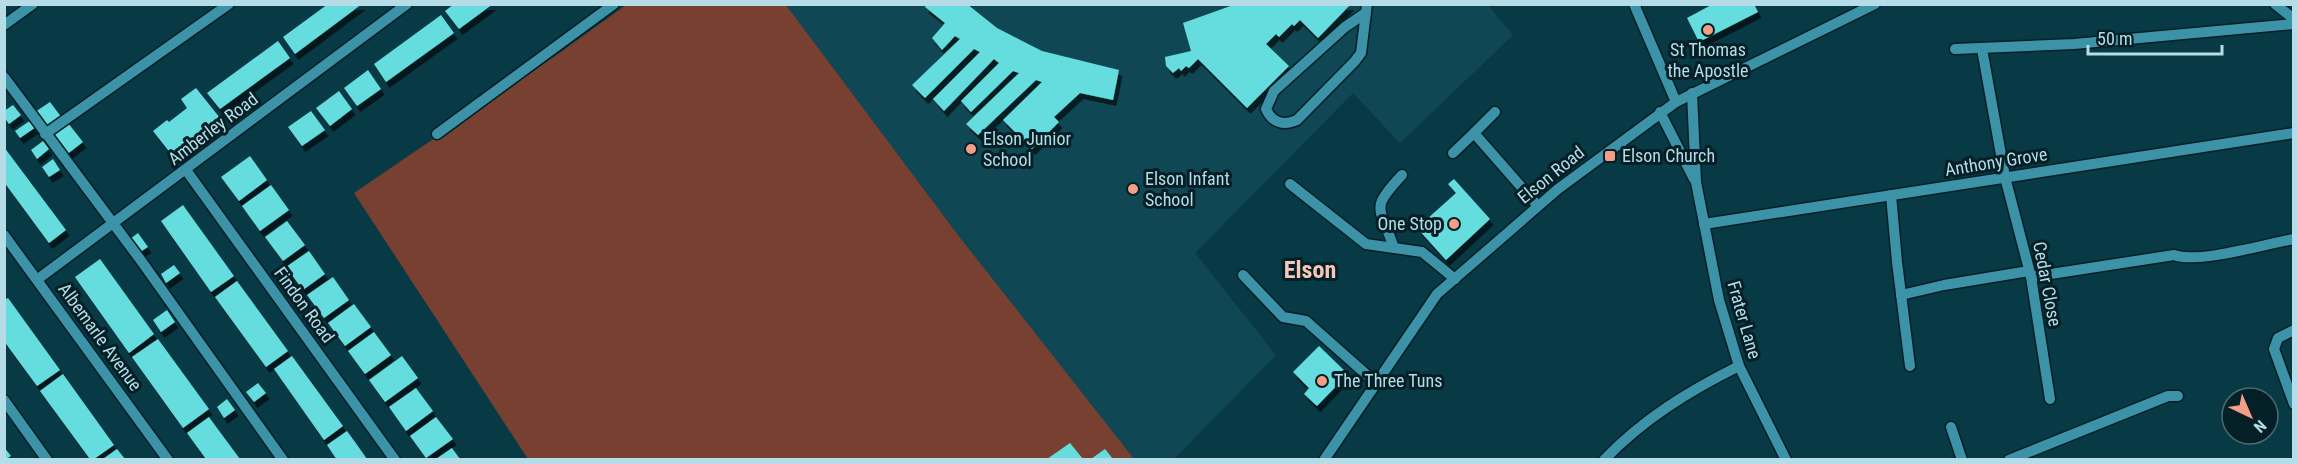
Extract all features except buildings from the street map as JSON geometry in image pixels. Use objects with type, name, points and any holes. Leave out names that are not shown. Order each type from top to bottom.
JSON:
[{"type":"street","points":[[4,25],[33,4]]},
{"type":"street","points":[[45,134],[229,4]]},
{"type":"street","name":"Amberley Road","points":[[38,279],[407,4]]},
{"type":"street","points":[[437,134],[614,4]]},
{"type":"street","points":[[1634,4],[1676,102]]},
{"type":"street","name":"Elson Road","points":[[1324,459],[1437,294],[1558,189],[1676,102],[1875,4]]},
{"type":"street","points":[[2275,4],[2294,19]]},
{"type":"street","points":[[1366,9],[1361,53],[1355,61],[1297,120],[1278,123],[1269,116],[1266,109],[1274,91],[1366,9]]},
{"type":"street","points":[[1955,49],[2074,44],[2294,24]]},
{"type":"street","name":"Cedar Close","points":[[1982,49],[2005,177],[2030,274],[2050,399]]},
{"type":"street","points":[[4,77],[113,222],[284,459]]},
{"type":"street","name":"Frater Lane","points":[[1692,93],[1696,182],[1719,300],[1739,366],[1786,459]]},
{"type":"street","points":[[1453,153],[1495,112]]},
{"type":"street","name":"Frater Lane","points":[[1660,112],[1696,182]]},
{"type":"street","points":[[1474,133],[1538,206]]},
{"type":"street","name":"Anthony Grove","points":[[1704,224],[2294,134]]},
{"type":"street","name":"Findon Road","points":[[186,170],[395,459]]},
{"type":"street","points":[[1394,248],[1381,215],[1380,205],[1383,195],[1402,175]]},
{"type":"street","points":[[1290,184],[1366,244],[1422,252],[1455,279]]},
{"type":"street","points":[[1891,195],[1910,366]]},
{"type":"street","name":"Albemarle Avenue","points":[[4,235],[168,459]]},
{"type":"street","points":[[1901,295],[1944,285],[2174,255],[2190,258],[2219,254],[2294,239]]},
{"type":"street","points":[[1244,275],[1283,317],[1306,321],[1376,383]]},
{"type":"street","points":[[2294,330],[2278,338],[2274,349],[2294,404]]},
{"type":"street","points":[[1604,459],[1657,413],[1694,388],[1739,366]]},
{"type":"street","points":[[2009,459],[2168,396],[2178,396]]},
{"type":"street","points":[[4,400],[47,459]]},
{"type":"street","points":[[1951,427],[1962,459]]},
{"type":"shaded area","name":"Elson Infant School","points":[[1487,4],[1513,35],[1400,143],[1353,93],[1195,253],[1276,355],[1174,459],[1134,460],[958,235],[786,5]]},
{"type":"shaded area","points":[[626,5],[786,5],[958,235],[1134,459],[528,459],[354,193]]},
{"type":"place","name":"St Thomas the Apostle","points":[[1708,30]]},
{"type":"place","name":"Elson Junior School","points":[[971,149]]},
{"type":"place","name":"Elson Church","points":[[1610,156]]},
{"type":"place","name":"Elson Infant School","points":[[1133,189]]},
{"type":"place","name":"One Stop","points":[[1454,224]]},
{"type":"place","name":"The Three Tuns","points":[[1322,381]]},
{"type":"district","name":"Elson","points":[[1310,270]]}]
